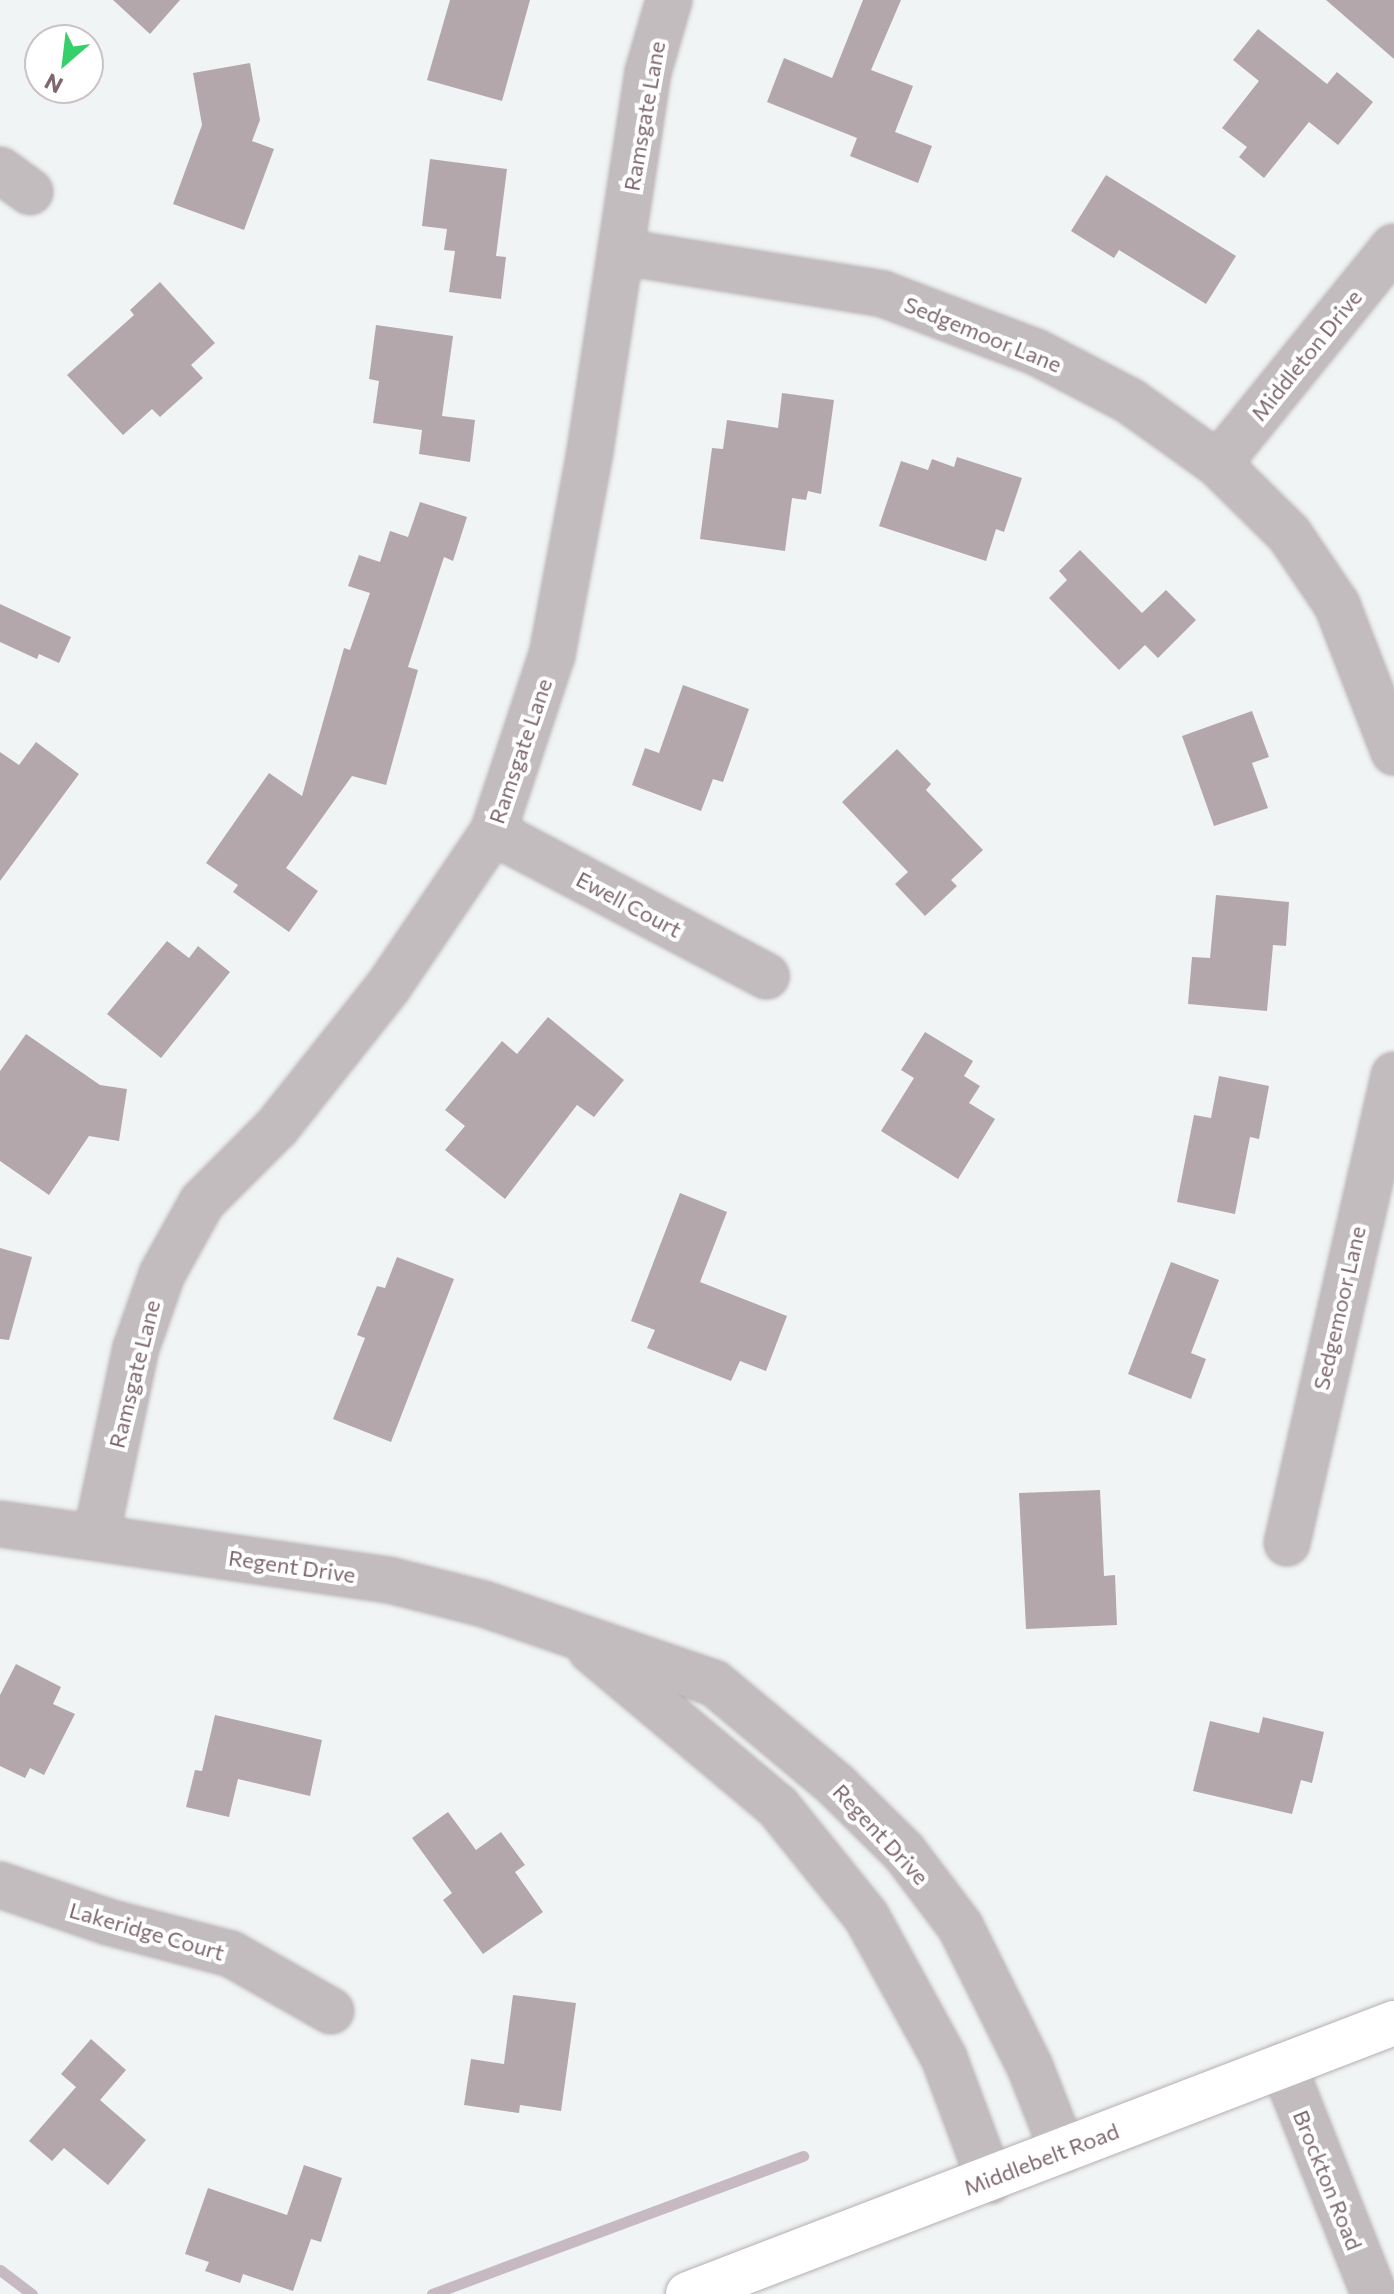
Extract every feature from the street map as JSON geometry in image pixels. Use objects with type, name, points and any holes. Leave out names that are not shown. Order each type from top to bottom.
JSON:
[{"type":"street","name":"Ramsgate Lane","points":[[96,1537],[136,1348],[162,1274],[195,1214],[277,1127],[388,987],[493,832],[552,655],[622,252],[648,72],[669,0]]},
{"type":"street","name":"Middleton Drive","points":[[1218,464],[1394,247]]},
{"type":"street","name":"Sedgemoor Lane","points":[[622,252],[883,294],[1036,352],[1130,401],[1218,464],[1289,534],[1337,605],[1394,752]]},
{"type":"street","name":"Ewell Court","points":[[493,832],[766,976]]},
{"type":"street","name":"Sedgemoor Lane","points":[[1287,1543],[1394,1075]]},
{"type":"street","name":"Regent Drive","points":[[0,1524],[389,1580],[484,1604],[714,1683],[786,1739],[904,1852],[960,1926],[1030,2067],[1063,2151]]},
{"type":"street","name":"Regent Drive","points":[[577,1638],[778,1807],[866,1916],[944,2058],[990,2181]]},
{"type":"street","name":"Lakeridge Court","points":[[0,1885],[108,1922],[231,1954],[331,2011]]},
{"type":"street","name":"Middlebelt Road","points":[[688,2294],[990,2181],[1394,2023]]},
{"type":"street","name":"Brockton Road","points":[[1283,2065],[1374,2294]]},
{"type":"building","points":[[113,0],[180,0],[150,34]]},
{"type":"building","points":[[450,0],[530,0],[502,101],[427,80]]},
{"type":"building","points":[[863,0],[901,0],[871,70],[913,86],[895,132],[932,146],[918,183],[850,156],[857,138],[767,102],[784,58],[832,78]]},
{"type":"building","points":[[1326,0],[1394,0],[1394,59]]},
{"type":"building","points":[[1258,29],[1327,84],[1337,72],[1373,102],[1338,145],[1309,122],[1264,178],[1239,157],[1247,147],[1222,128],[1259,81],[1233,60]]},
{"type":"building","points":[[250,63],[260,120],[252,141],[274,149],[244,230],[173,204],[202,125],[193,73]]},
{"type":"building","points":[[430,159],[507,169],[496,256],[506,257],[501,299],[449,292],[455,251],[444,250],[447,229],[422,226]]},
{"type":"building","points":[[1106,175],[1236,256],[1206,304],[1119,250],[1114,258],[1071,231]]},
{"type":"building","points":[[160,282],[215,343],[191,365],[203,378],[160,417],[152,409],[123,435],[67,375],[134,315],[130,310]]},
{"type":"building","points":[[376,325],[453,336],[442,416],[475,420],[470,462],[419,454],[422,430],[373,423],[379,381],[369,379]]},
{"type":"building","points":[[782,393],[834,400],[821,494],[808,491],[806,500],[792,498],[785,551],[700,539],[712,448],[723,449],[727,420],[778,428]]},
{"type":"building","points":[[957,457],[1022,478],[1004,532],[996,529],[986,561],[879,526],[901,461],[928,470],[932,459],[954,467]]},
{"type":"building","points":[[420,502],[467,517],[453,561],[444,557],[408,667],[418,670],[386,785],[352,776],[286,868],[318,891],[289,932],[233,892],[238,885],[206,863],[269,773],[302,796],[344,648],[350,650],[370,593],[348,586],[359,555],[380,562],[390,531],[408,537]]},
{"type":"building","points":[[1080,550],[1142,613],[1166,590],[1196,620],[1158,658],[1145,645],[1119,670],[1049,598],[1067,580],[1059,571]]},
{"type":"building","points":[[0,604],[71,637],[59,663],[39,654],[37,659],[0,642]]},
{"type":"building","points":[[683,685],[749,709],[723,782],[713,779],[701,811],[632,785],[645,748],[659,753]]},
{"type":"building","points":[[1252,711],[1269,757],[1252,763],[1268,808],[1214,826],[1182,736]]},
{"type":"building","points":[[36,742],[79,774],[0,881],[0,752],[19,765]]},
{"type":"building","points":[[897,749],[931,784],[926,790],[983,850],[951,880],[957,886],[925,916],[895,884],[908,872],[842,802]]},
{"type":"building","points":[[1216,895],[1289,902],[1286,946],[1273,945],[1267,1011],[1188,1004],[1192,957],[1210,958]]},
{"type":"building","points":[[167,941],[189,958],[198,946],[230,972],[161,1058],[107,1014]]},
{"type":"building","points":[[548,1017],[624,1080],[594,1117],[577,1105],[505,1199],[445,1150],[465,1126],[445,1110],[502,1041],[517,1054]]},
{"type":"building","points":[[925,1032],[973,1061],[964,1076],[980,1086],[969,1103],[995,1119],[958,1179],[881,1131],[914,1078],[901,1070]]},
{"type":"building","points":[[26,1034],[100,1085],[127,1089],[119,1141],[89,1136],[49,1195],[0,1161],[0,1071]]},
{"type":"building","points":[[1219,1076],[1269,1086],[1259,1139],[1250,1137],[1235,1214],[1177,1202],[1194,1115],[1211,1118]]},
{"type":"building","points":[[680,1193],[727,1212],[700,1282],[787,1316],[766,1371],[740,1361],[731,1381],[647,1348],[655,1330],[631,1321]]},
{"type":"building","points":[[0,1248],[32,1257],[9,1340],[0,1339]]},
{"type":"building","points":[[397,1257],[454,1279],[391,1442],[333,1419],[365,1338],[357,1335],[377,1286],[385,1288]]},
{"type":"building","points":[[1171,1262],[1219,1280],[1191,1353],[1206,1359],[1191,1399],[1128,1374]]},
{"type":"building","points":[[1100,1490],[1104,1576],[1115,1575],[1117,1625],[1026,1629],[1019,1493]]},
{"type":"building","points":[[16,1664],[61,1687],[53,1704],[75,1714],[44,1775],[30,1768],[25,1778],[0,1766],[0,1695]]},
{"type":"building","points":[[215,1715],[322,1740],[310,1796],[238,1779],[229,1817],[186,1807],[195,1770],[202,1771]]},
{"type":"building","points":[[1263,1717],[1324,1732],[1312,1783],[1301,1780],[1292,1814],[1193,1791],[1210,1721],[1259,1733]]},
{"type":"building","points":[[448,1812],[476,1850],[501,1832],[525,1865],[515,1872],[543,1912],[483,1954],[443,1900],[452,1893],[412,1838]]},
{"type":"building","points":[[513,1995],[576,2003],[561,2111],[520,2105],[519,2113],[464,2105],[471,2059],[504,2064]]},
{"type":"building","points":[[91,2039],[126,2070],[100,2100],[146,2140],[108,2185],[64,2148],[52,2161],[29,2141],[76,2087],[61,2074]]},
{"type":"building","points":[[304,2165],[342,2178],[321,2242],[311,2239],[293,2291],[243,2274],[240,2283],[205,2271],[209,2262],[185,2254],[208,2188],[287,2215]]},
{"type":"waterway","points":[[432,2294],[803,2156]]},
{"type":"waterway","points":[[0,2270],[32,2294]]}]
